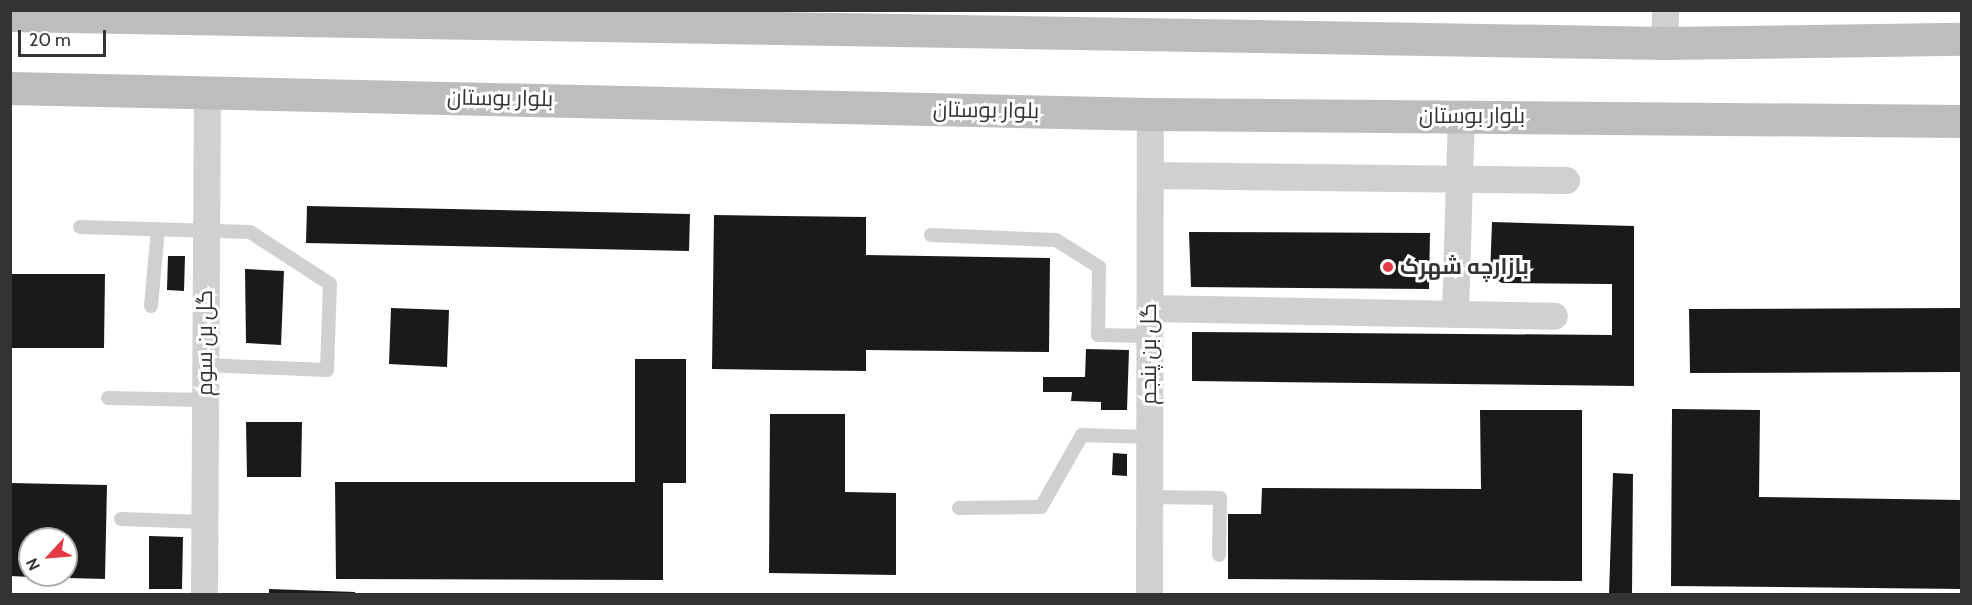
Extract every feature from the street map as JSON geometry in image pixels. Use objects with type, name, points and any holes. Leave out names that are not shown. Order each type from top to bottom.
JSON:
[{"type":"street","points":[[1664,43],[1665,10]]},
{"type":"street","points":[[10,15],[653,18],[1664,43],[1962,39]]},
{"type":"street","name":"بلوار بوستان","points":[[10,88],[1150,114],[1962,121]]},
{"type":"street","name":"گل بن سوم","points":[[204,594],[207,91]]},
{"type":"street","name":"گل بن پنجم","points":[[1149,594],[1150,114]]},
{"type":"street","points":[[1455,314],[1461,116]]},
{"type":"street","points":[[1150,175],[1566,180]]},
{"type":"street","points":[[1150,309],[1554,316]]},
{"type":"lane","points":[[80,227],[250,232],[330,284],[327,370],[205,365]]},
{"type":"lane","points":[[151,306],[158,229]]},
{"type":"lane","points":[[930,235],[1056,240],[1099,267],[1098,335],[1150,336]]},
{"type":"lane","points":[[108,398],[205,400]]},
{"type":"lane","points":[[959,508],[1041,507],[1082,435],[1149,437]]},
{"type":"lane","points":[[1149,497],[1220,498],[1219,555]]},
{"type":"lane","points":[[121,519],[204,522]]},
{"type":"building","points":[[307,206],[690,214],[689,251],[306,243]]},
{"type":"building","points":[[714,215],[866,217],[866,255],[1050,258],[1049,352],[866,350],[866,371],[712,369]]},
{"type":"building","points":[[1492,222],[1634,226],[1634,386],[1192,381],[1192,332],[1612,335],[1612,284],[1502,283],[1490,276]]},
{"type":"building","points":[[1189,232],[1430,233],[1429,289],[1191,287]]},
{"type":"building","points":[[168,256],[185,256],[184,291],[167,290]]},
{"type":"building","points":[[245,269],[284,271],[281,345],[246,343]]},
{"type":"building","points":[[10,274],[105,274],[104,348],[10,348]]},
{"type":"building","points":[[391,308],[449,310],[447,367],[389,364]]},
{"type":"building","points":[[1962,308],[1962,372],[1690,373],[1689,309]]},
{"type":"building","points":[[1086,349],[1129,350],[1127,410],[1101,410],[1101,402],[1071,401],[1072,392],[1043,392],[1043,377],[1085,377]]},
{"type":"building","points":[[635,359],[686,359],[686,483],[663,483],[663,580],[336,579],[335,482],[635,482]]},
{"type":"building","points":[[1672,409],[1760,410],[1759,497],[1962,500],[1962,589],[1671,586]]},
{"type":"building","points":[[1480,410],[1582,410],[1582,581],[1228,579],[1228,514],[1261,514],[1262,488],[1481,489]]},
{"type":"building","points":[[770,414],[845,414],[845,492],[896,493],[896,575],[769,573]]},
{"type":"building","points":[[246,422],[302,422],[301,477],[247,477]]},
{"type":"building","points":[[1113,453],[1127,454],[1127,476],[1112,475]]},
{"type":"building","points":[[1613,473],[1633,474],[1632,594],[1609,594]]},
{"type":"building","points":[[10,483],[107,485],[105,579],[78,578],[78,527],[18,527],[18,576],[10,576]]},
{"type":"building","points":[[149,536],[183,537],[182,589],[149,589]]},
{"type":"building","points":[[269,589],[355,592],[355,594],[269,594]]},
{"type":"place","name":"بازارچه شهرک","points":[[1388,267]]}]
